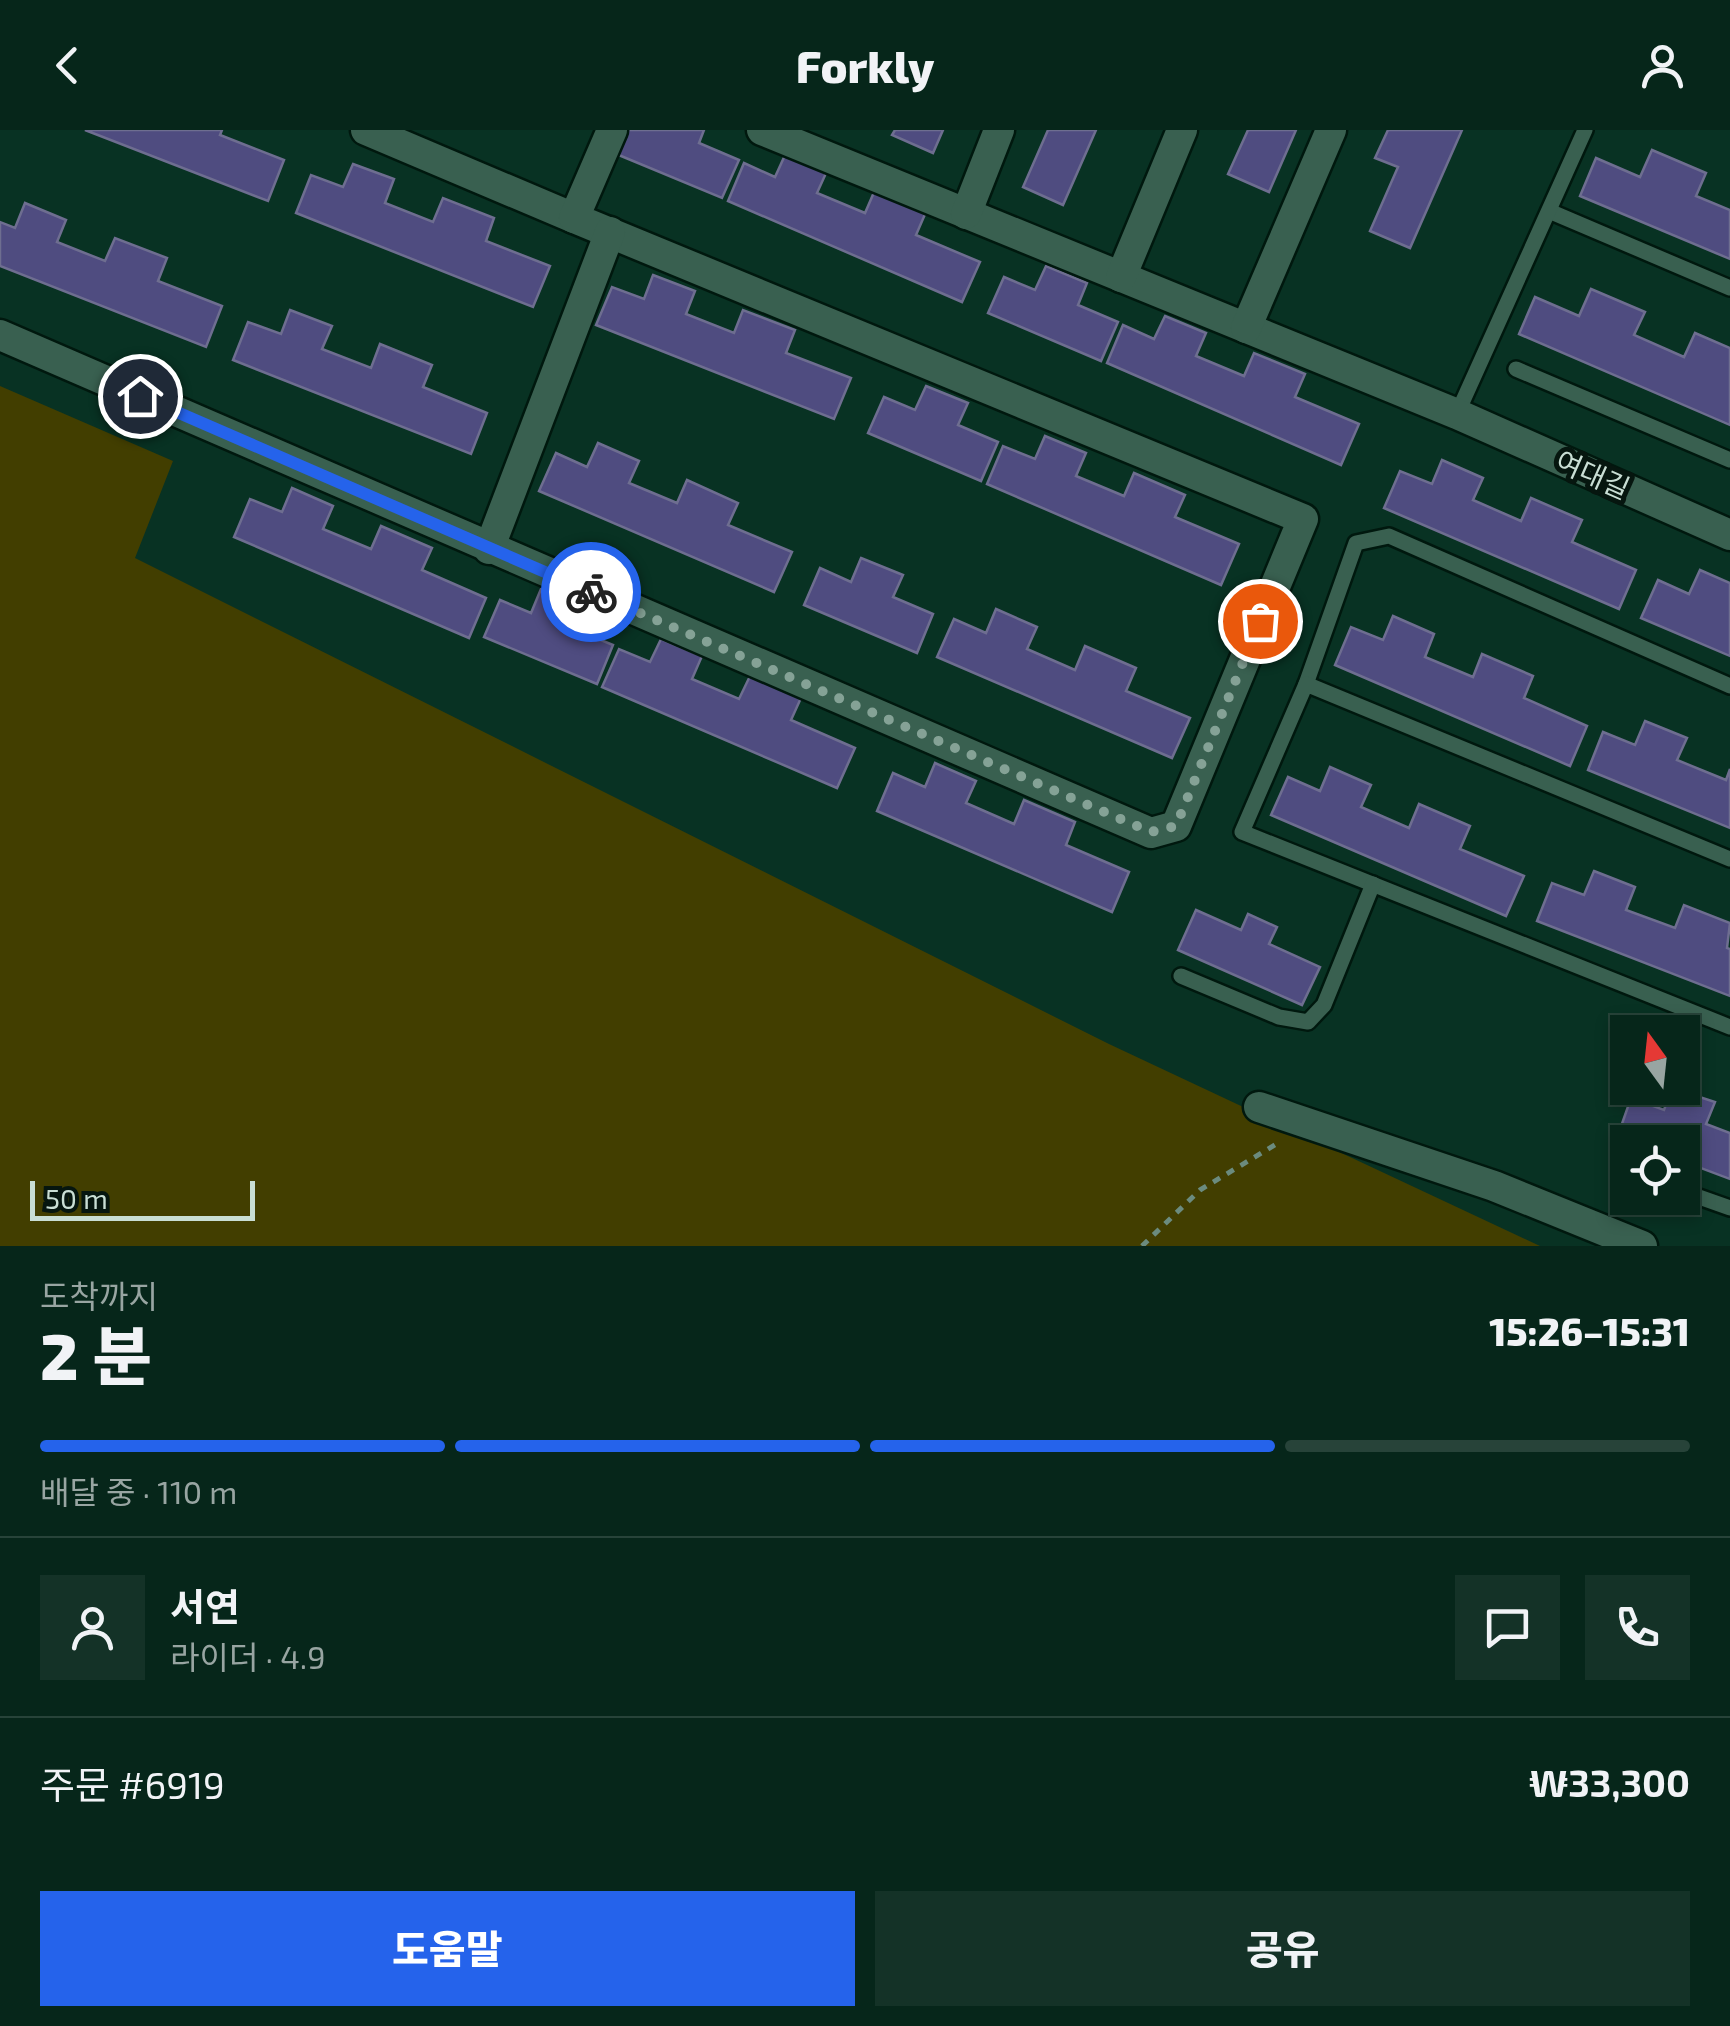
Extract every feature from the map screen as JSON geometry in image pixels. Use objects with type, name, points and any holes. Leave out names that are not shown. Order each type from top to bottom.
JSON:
[{"type":"street","points":[[0,335],[1151,832],[1176,826],[1302,519],[366,130]]},
{"type":"street","points":[[574,218],[612,130]]},
{"type":"street","name":"여대길","points":[[762,130],[1457,414],[1730,535]]},
{"type":"street","points":[[966,214],[999,130]]},
{"type":"street","points":[[1121,277],[1182,130]]},
{"type":"street","points":[[1246,328],[1332,130]]},
{"type":"street","points":[[489,548],[610,232]]},
{"type":"street","points":[[1258,1107],[1494,1186],[1642,1246]]},
{"type":"lane","points":[[1457,414],[1585,130]]},
{"type":"lane","points":[[1549,211],[1730,288]]},
{"type":"lane","points":[[1516,369],[1730,460]]},
{"type":"lane","points":[[1730,686],[1389,536],[1356,543],[1306,684],[1242,832],[1730,1027]]},
{"type":"lane","points":[[1306,684],[1730,858]]},
{"type":"lane","points":[[1182,976],[1279,1018],[1308,1022],[1324,1005],[1373,884]]},
{"type":"lane","points":[[1700,1197],[1730,1208]]},
{"type":"path","points":[[1142,1246],[1200,1190],[1311,1123]]},
{"type":"shaded area","points":[[0,386],[173,461],[135,558],[1109,1044],[1540,1246],[0,1246]]},
{"type":"building","points":[[85,130],[222,130],[220,135],[284,160],[268,201]]},
{"type":"building","points":[[618,130],[704,130],[699,143],[739,160],[722,198],[609,151]]},
{"type":"building","points":[[895,130],[943,130],[933,153],[892,135]]},
{"type":"building","points":[[1048,130],[1096,130],[1063,205],[1023,187]]},
{"type":"building","points":[[1248,130],[1296,130],[1269,192],[1228,174]]},
{"type":"building","points":[[1388,130],[1462,130],[1410,248],[1370,231],[1398,167],[1375,158]]},
{"type":"building","points":[[1652,150],[1706,173],[1696,196],[1730,210],[1730,259],[1580,196],[1596,158],[1640,177]]},
{"type":"building","points":[[786,153],[827,171],[817,193],[865,213],[875,190],[926,212],[916,235],[980,262],[962,302],[728,201],[744,163],[775,177]]},
{"type":"building","points":[[353,164],[394,179],[385,203],[433,222],[443,198],[494,218],[486,241],[550,266],[533,307],[296,213],[311,175],[343,187]]},
{"type":"building","points":[[25,203],[66,220],[57,242],[105,261],[115,238],[167,258],[158,281],[222,306],[206,347],[0,266],[0,222],[15,228]]},
{"type":"building","points":[[1046,266],[1087,283],[1078,305],[1118,322],[1101,361],[988,313],[1004,277],[1035,290]]},
{"type":"building","points":[[653,275],[695,291],[686,314],[734,333],[743,310],[795,330],[786,353],[851,378],[834,419],[596,325],[612,287],[644,299]]},
{"type":"building","points":[[1591,289],[1645,312],[1634,335],[1684,357],[1695,333],[1730,348],[1730,425],[1519,334],[1535,297],[1579,316]]},
{"type":"building","points":[[290,310],[332,326],[322,349],[371,368],[380,344],[432,365],[423,387],[487,413],[471,454],[233,360],[248,322],[281,334]]},
{"type":"building","points":[[1165,316],[1206,333],[1196,356],[1244,376],[1254,353],[1305,374],[1295,397],[1359,424],[1341,465],[1107,363],[1123,325],[1154,339]]},
{"type":"building","points":[[926,386],[968,403],[958,425],[998,442],[981,481],[868,433],[884,397],[915,410]]},
{"type":"building","points":[[1045,436],[1086,453],[1076,476],[1124,496],[1134,473],[1185,495],[1175,517],[1239,544],[1221,585],[987,484],[1003,446],[1035,459]]},
{"type":"building","points":[[598,443],[639,461],[629,483],[677,503],[687,480],[738,503],[728,525],[792,552],[774,592],[539,491],[556,453],[587,467]]},
{"type":"building","points":[[1442,460],[1483,478],[1473,500],[1521,521],[1531,498],[1582,520],[1572,542],[1636,570],[1619,609],[1384,508],[1400,471],[1432,484]]},
{"type":"building","points":[[292,488],[333,506],[323,529],[371,549],[381,526],[432,548],[422,570],[486,598],[469,638],[234,537],[250,499],[282,512]]},
{"type":"building","points":[[861,558],[903,575],[893,597],[933,614],[917,653],[804,605],[820,568],[851,582]]},
{"type":"building","points":[[1700,570],[1730,583],[1730,656],[1641,618],[1658,580],[1689,594]]},
{"type":"building","points":[[541,589],[583,607],[574,629],[613,645],[597,684],[484,637],[500,600],[531,613]]},
{"type":"building","points":[[996,609],[1037,627],[1027,649],[1075,670],[1085,646],[1136,668],[1126,691],[1190,718],[1172,758],[937,657],[954,619],[986,633]]},
{"type":"building","points":[[1393,616],[1434,634],[1425,657],[1473,677],[1482,654],[1533,676],[1524,698],[1587,726],[1570,766],[1335,665],[1351,627],[1383,640]]},
{"type":"building","points":[[661,639],[702,656],[692,679],[739,699],[750,676],[801,698],[791,720],[855,748],[837,788],[602,687],[619,649],[650,662]]},
{"type":"building","points":[[1645,721],[1687,738],[1677,760],[1726,780],[1730,769],[1730,828],[1588,770],[1603,732],[1635,745]]},
{"type":"building","points":[[935,763],[976,781],[966,803],[1014,824],[1024,800],[1075,822],[1066,845],[1129,872],[1112,912],[877,811],[893,773],[925,787]]},
{"type":"building","points":[[1330,767],[1371,785],[1361,807],[1409,828],[1419,804],[1470,826],[1460,849],[1524,876],[1506,916],[1271,815],[1288,777],[1320,791]]},
{"type":"building","points":[[1594,871],[1635,887],[1626,910],[1675,928],[1684,905],[1730,923],[1730,996],[1537,921],[1552,883],[1584,895]]},
{"type":"building","points":[[1196,910],[1241,930],[1248,914],[1277,927],[1269,944],[1320,967],[1302,1005],[1178,950]]},
{"type":"building","points":[[1700,1097],[1715,1102],[1706,1124],[1730,1133],[1730,1179],[1700,1168],[1700,1125],[1622,1125],[1629,1105],[1650,1105],[1664,1110],[1666,1105],[1700,1105]]},
{"type":"way so far","points":[[591,592],[1151,832],[1176,826],[1260,621]]},
{"type":"route","points":[[140,396],[591,592]]}]
